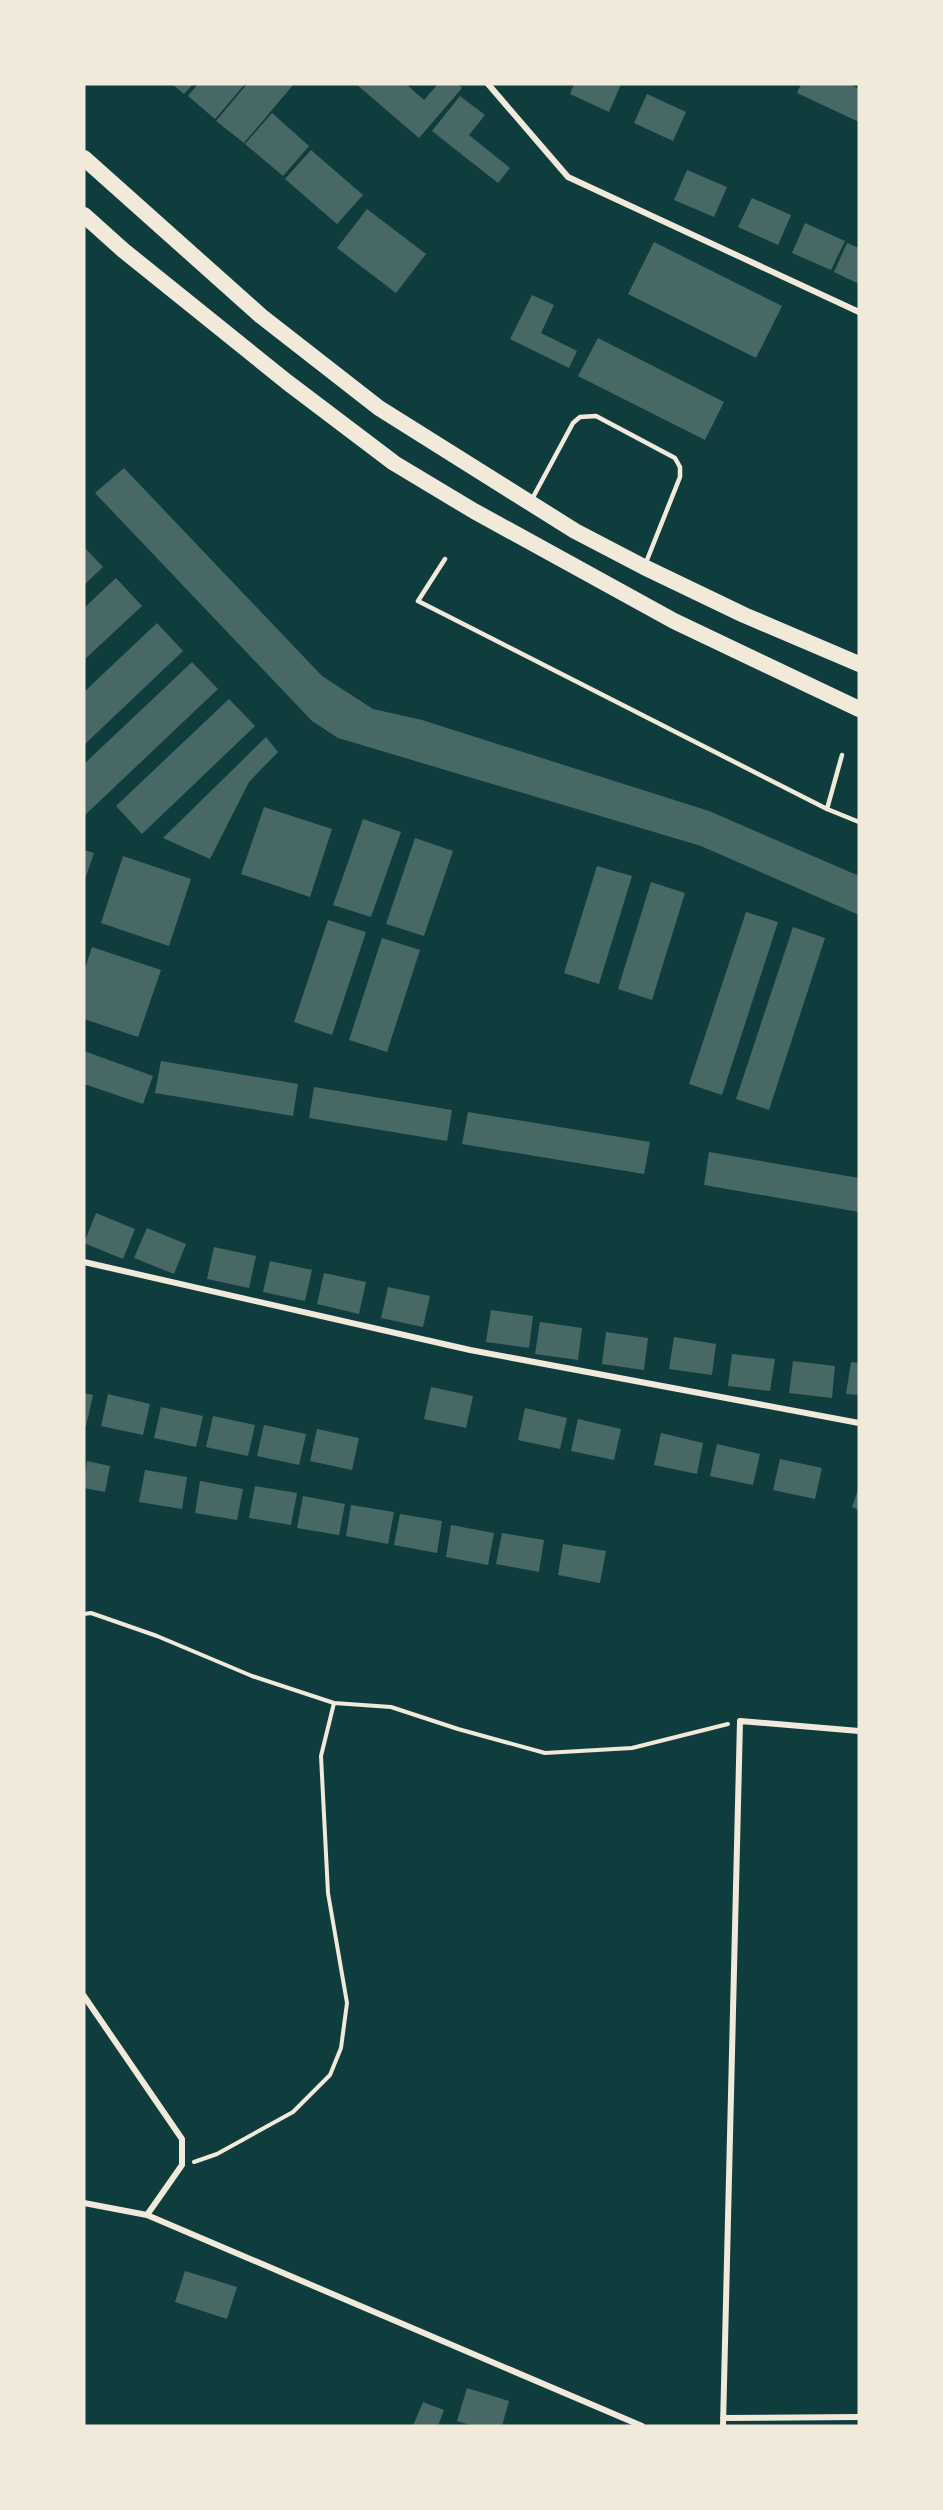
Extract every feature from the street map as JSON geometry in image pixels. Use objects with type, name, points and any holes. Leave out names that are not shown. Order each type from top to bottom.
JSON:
[{"type":"highway","points":[[84,158],[261,316],[379,408],[529,504],[644,567],[744,615],[859,664]]},
{"type":"highway","points":[[84,215],[123,250],[287,382],[394,463],[474,512],[674,621],[859,709]]},
{"type":"street","points":[[488,84],[568,177],[859,312]]},
{"type":"street","points":[[84,1262],[470,1350],[859,1423]]},
{"type":"street","points":[[723,2426],[740,1721],[859,1731]]},
{"type":"street","points":[[84,1996],[182,2139],[182,2165],[147,2215]]},
{"type":"street","points":[[84,2203],[147,2215],[642,2426]]},
{"type":"street","points":[[723,2418],[859,2417]]},
{"type":"lane","points":[[529,504],[573,423],[580,417],[596,416],[675,458],[680,467],[680,477],[644,567]]},
{"type":"lane","points":[[445,559],[418,601],[827,809],[859,822]]},
{"type":"lane","points":[[827,809],[842,755]]},
{"type":"path","points":[[84,1614],[91,1613],[157,1636],[252,1676],[333,1703],[391,1707],[458,1730],[545,1753],[632,1748],[740,1721]]},
{"type":"path","points":[[182,2165],[217,2154],[293,2112],[330,2075],[342,2048],[347,2003],[328,1893],[321,1756],[333,1703]]},
{"type":"building","points":[[172,84],[193,84],[184,94]]},
{"type":"building","points":[[198,84],[245,84],[215,119],[188,96]]},
{"type":"building","points":[[247,84],[293,85],[244,143],[216,121]]},
{"type":"building","points":[[356,84],[406,84],[424,100],[438,84],[458,84],[462,88],[419,138]]},
{"type":"building","points":[[574,84],[621,84],[609,112],[570,94]]},
{"type":"building","points":[[801,84],[849,84],[859,89],[859,122],[797,93]]},
{"type":"building","points":[[647,94],[686,112],[673,141],[634,123]]},
{"type":"building","points":[[460,96],[485,115],[469,135],[510,168],[498,183],[432,131]]},
{"type":"building","points":[[272,113],[309,146],[283,176],[245,144]]},
{"type":"building","points":[[311,150],[363,195],[337,224],[285,179]]},
{"type":"building","points":[[687,170],[727,187],[714,217],[674,200]]},
{"type":"building","points":[[752,198],[791,215],[778,245],[738,227]]},
{"type":"building","points":[[367,209],[426,254],[396,293],[337,248]]},
{"type":"building","points":[[805,223],[845,241],[831,270],[792,253]]},
{"type":"building","points":[[654,242],[782,306],[756,358],[628,294]]},
{"type":"building","points":[[847,243],[859,248],[859,284],[834,272]]},
{"type":"building","points":[[532,295],[554,305],[541,333],[577,351],[569,368],[510,339]]},
{"type":"building","points":[[598,338],[724,402],[705,440],[578,376]]},
{"type":"building","points":[[124,468],[322,676],[373,709],[422,720],[709,811],[859,876],[859,915],[701,846],[338,738],[312,721],[95,493]]},
{"type":"building","points":[[84,547],[103,567],[84,585]]},
{"type":"building","points":[[116,578],[142,606],[84,660],[84,608]]},
{"type":"building","points":[[157,623],[183,651],[84,745],[84,692]]},
{"type":"building","points":[[192,662],[218,689],[84,816],[84,764]]},
{"type":"building","points":[[229,699],[255,726],[142,834],[116,806]]},
{"type":"building","points":[[266,737],[278,752],[249,782],[210,859],[163,838]]},
{"type":"building","points":[[264,807],[332,829],[310,897],[241,874]]},
{"type":"building","points":[[363,819],[401,832],[371,917],[333,905]]},
{"type":"building","points":[[415,838],[453,851],[424,936],[386,924]]},
{"type":"building","points":[[84,850],[94,853],[84,882]]},
{"type":"building","points":[[123,856],[191,879],[169,946],[101,923]]},
{"type":"building","points":[[597,866],[632,876],[599,984],[564,973]]},
{"type":"building","points":[[651,882],[685,893],[652,1000],[618,989]]},
{"type":"building","points":[[746,912],[778,922],[722,1095],[689,1084]]},
{"type":"building","points":[[328,920],[366,932],[332,1035],[294,1022]]},
{"type":"building","points":[[793,927],[825,938],[769,1110],[736,1099]]},
{"type":"building","points":[[382,938],[420,950],[387,1052],[349,1040]]},
{"type":"building","points":[[92,947],[161,970],[138,1037],[84,1019],[84,972]]},
{"type":"building","points":[[84,1051],[153,1076],[143,1104],[84,1084]]},
{"type":"building","points":[[161,1061],[298,1084],[293,1116],[155,1093]]},
{"type":"building","points":[[314,1087],[452,1110],[447,1141],[309,1118]]},
{"type":"building","points":[[468,1112],[650,1142],[644,1174],[462,1144]]},
{"type":"building","points":[[709,1152],[859,1178],[859,1212],[704,1185]]},
{"type":"building","points":[[96,1213],[135,1229],[123,1259],[84,1243]]},
{"type":"building","points":[[147,1228],[186,1244],[174,1274],[134,1258]]},
{"type":"building","points":[[214,1247],[256,1256],[249,1288],[207,1279]]},
{"type":"building","points":[[270,1261],[312,1270],[305,1301],[263,1292]]},
{"type":"building","points":[[324,1273],[366,1282],[359,1314],[317,1304]]},
{"type":"building","points":[[388,1287],[430,1296],[423,1327],[381,1318]]},
{"type":"building","points":[[491,1310],[533,1316],[529,1348],[486,1342]]},
{"type":"building","points":[[540,1322],[582,1328],[578,1360],[535,1354]]},
{"type":"building","points":[[606,1332],[648,1338],[644,1370],[602,1364]]},
{"type":"building","points":[[674,1337],[716,1344],[712,1375],[669,1369]]},
{"type":"building","points":[[732,1354],[775,1359],[770,1391],[728,1386]]},
{"type":"building","points":[[793,1361],[835,1366],[832,1398],[789,1393]]},
{"type":"building","points":[[851,1362],[859,1363],[859,1395],[846,1394]]},
{"type":"building","points":[[431,1387],[473,1396],[466,1428],[424,1419]]},
{"type":"building","points":[[84,1393],[93,1395],[86,1426],[84,1426]]},
{"type":"building","points":[[108,1394],[150,1404],[143,1435],[101,1426]]},
{"type":"building","points":[[161,1407],[203,1416],[196,1447],[154,1438]]},
{"type":"building","points":[[525,1408],[567,1418],[560,1449],[518,1440]]},
{"type":"building","points":[[213,1416],[255,1425],[248,1456],[206,1447]]},
{"type":"building","points":[[578,1419],[621,1429],[614,1460],[571,1451]]},
{"type":"building","points":[[264,1425],[306,1434],[299,1465],[257,1456]]},
{"type":"building","points":[[317,1429],[359,1438],[352,1470],[310,1461]]},
{"type":"building","points":[[661,1433],[703,1443],[697,1474],[654,1465]]},
{"type":"building","points":[[717,1444],[760,1454],[753,1485],[710,1476]]},
{"type":"building","points":[[780,1459],[822,1468],[815,1499],[773,1490]]},
{"type":"building","points":[[87,1461],[110,1466],[105,1492],[84,1488]]},
{"type":"building","points":[[145,1470],[187,1477],[182,1509],[139,1502]]},
{"type":"building","points":[[200,1481],[243,1489],[237,1520],[195,1513]]},
{"type":"building","points":[[255,1486],[297,1493],[291,1525],[249,1518]]},
{"type":"building","points":[[859,1487],[859,1510],[852,1507]]},
{"type":"building","points":[[303,1496],[345,1504],[339,1535],[297,1528]]},
{"type":"building","points":[[351,1505],[394,1512],[388,1544],[346,1536]]},
{"type":"building","points":[[400,1514],[442,1521],[437,1553],[394,1545]]},
{"type":"building","points":[[451,1525],[494,1533],[488,1565],[446,1557]]},
{"type":"building","points":[[502,1533],[544,1540],[539,1572],[496,1564]]},
{"type":"building","points":[[563,1544],[606,1551],[600,1583],[558,1575]]},
{"type":"building","points":[[185,2271],[237,2287],[227,2319],[175,2302]]},
{"type":"building","points":[[467,2388],[509,2401],[502,2426],[473,2426],[457,2421]]},
{"type":"building","points":[[423,2402],[444,2410],[438,2426],[413,2426]]}]
